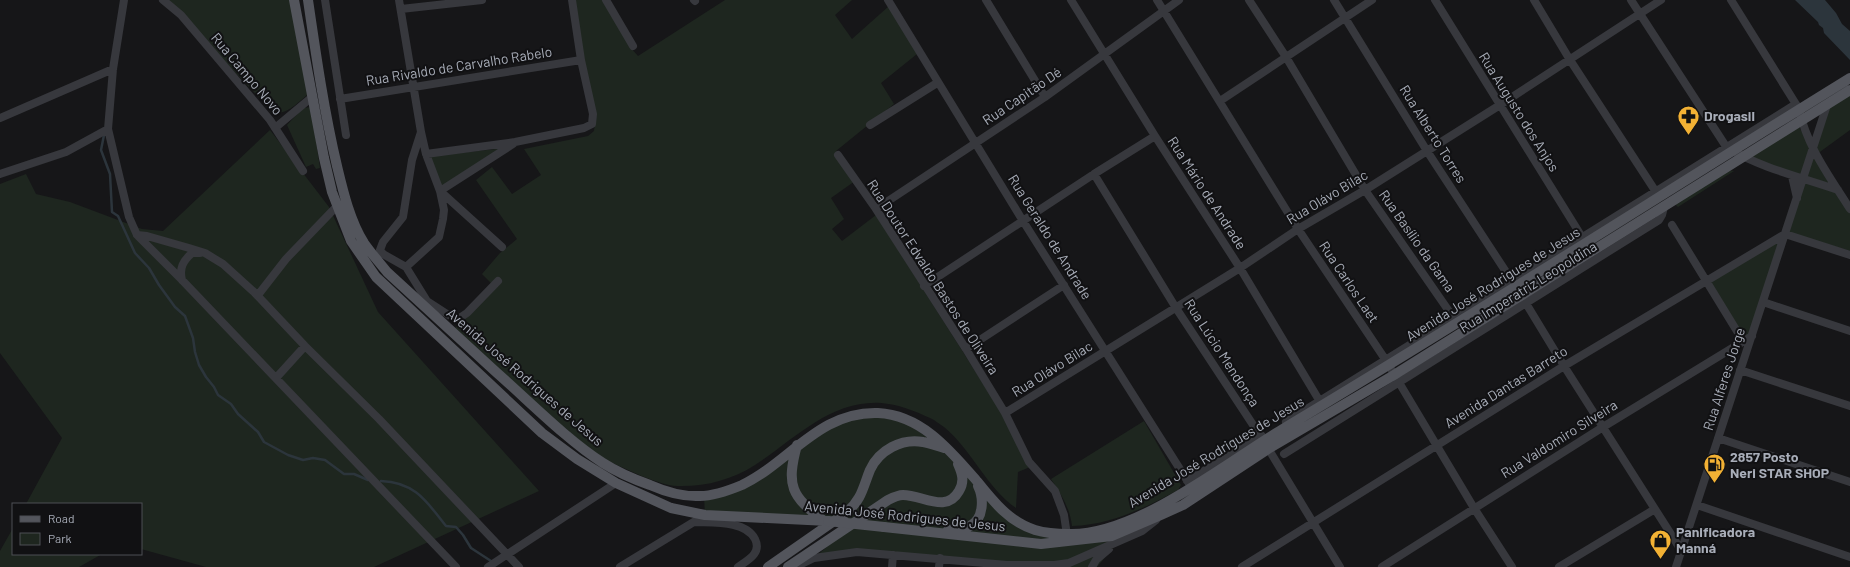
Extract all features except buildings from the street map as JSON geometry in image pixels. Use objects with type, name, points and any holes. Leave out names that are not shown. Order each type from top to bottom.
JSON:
[{"type":"main road","name":"Avenida José Rodrigues de Jesus","points":[[294,0],[324,158],[337,206],[351,241],[376,277],[542,433],[577,459],[616,483],[671,508],[705,515],[826,521],[1041,544],[1112,536],[1183,505],[1264,442],[1387,362],[1797,107],[1843,91]]},
{"type":"main road","name":"Avenida José Rodrigues de Jesus","points":[[308,0],[322,92],[334,153],[342,186],[353,219],[364,242],[387,272],[426,304],[585,450],[624,474],[664,491],[679,495],[698,497],[708,496],[744,484],[797,445],[822,428],[838,420],[875,413],[894,415],[914,422],[951,452],[1000,508],[1016,521],[1034,530],[1067,535],[1086,534],[1110,528],[1158,507],[1189,484],[1264,442],[1396,379],[1524,300],[1664,207],[1802,122],[1827,105],[1843,91],[1850,78]]},
{"type":"main road","points":[[768,567],[847,512],[856,504],[864,489],[871,469],[879,457],[889,448],[906,442],[922,441],[951,452],[963,478],[962,484],[955,498],[946,503],[925,501],[901,495],[882,503],[788,567]]},
{"type":"main road","points":[[797,445],[791,466],[791,480],[796,497],[826,521]]},
{"type":"main road","points":[[934,532],[970,526],[978,518],[982,500],[981,492],[973,476]]},
{"type":"street","points":[[124,0],[113,69],[108,129],[129,217],[137,235],[182,280],[456,567]]},
{"type":"street","name":"Rua Campo Novo","points":[[163,0],[181,15],[275,128],[303,171]]},
{"type":"street","points":[[324,0],[346,135]]},
{"type":"street","points":[[399,0],[412,86],[421,132],[426,154],[440,190],[444,210],[439,237],[406,266]]},
{"type":"street","points":[[401,9],[482,0]]},
{"type":"street","points":[[426,154],[515,142],[584,128],[592,124],[593,114],[581,60],[572,0]]},
{"type":"street","points":[[606,0],[633,46]]},
{"type":"street","name":"Rua Geraldo de Andrade","points":[[888,0],[937,83],[1189,484]]},
{"type":"street","points":[[986,0],[1045,98]]},
{"type":"street","name":"Rua Mário de Andrade","points":[[1072,0],[1155,136],[1240,268],[1319,400]]},
{"type":"street","name":"Rua Carlos Laet","points":[[1157,0],[1298,229],[1387,362],[1436,446],[1512,567]]},
{"type":"street","name":"Rua Capitão Dé","points":[[876,209],[1045,98],[1179,0]]},
{"type":"street","name":"Rua Basílio da Gama","points":[[1249,0],[1286,57],[1365,190],[1453,317]]},
{"type":"street","name":"Rua Alberto Torres","points":[[1334,0],[1427,151],[1512,281]]},
{"type":"street","points":[[1220,101],[1372,0]]},
{"type":"street","name":"Rua Augusto dos Anjos","points":[[1435,0],[1582,236]]},
{"type":"street","points":[[1534,0],[1570,60],[1656,192]]},
{"type":"street","points":[[1631,0],[1730,150],[1743,157],[1792,176],[1804,178],[1838,190]]},
{"type":"street","name":"Rua Olávo Bilac","points":[[1005,414],[1240,268],[1298,229],[1365,190],[1500,105],[1661,0]]},
{"type":"street","points":[[1731,0],[1797,107],[1813,150],[1850,209]]},
{"type":"street","name":"Rua Rivaldo de Carvalho Rabelo","points":[[340,98],[581,60]]},
{"type":"street","points":[[0,118],[113,69]]},
{"type":"street","points":[[870,124],[937,83]]},
{"type":"street","points":[[275,128],[312,97]]},
{"type":"street","name":"Rua Alferes Jorge","points":[[1676,567],[1827,105]]},
{"type":"street","points":[[0,174],[66,152],[108,129]]},
{"type":"street","points":[[421,132],[412,160],[403,216],[383,242],[380,250],[383,254],[406,266],[426,304],[458,318],[462,318],[498,281]]},
{"type":"street","points":[[924,286],[1094,174],[1155,136]]},
{"type":"street","points":[[440,190],[515,142]]},
{"type":"street","name":"Avenida José Rodrigues de Jesus","points":[[1264,442],[1319,400],[1387,362],[1453,317],[1582,236],[1730,150]]},
{"type":"street","name":"Rua Doutor Edvaldo Bastos de Oliveira","points":[[838,155],[876,209],[924,286],[966,349],[1005,414],[1029,462],[1055,491],[1064,515],[1067,535]]},
{"type":"street","name":"Rua Lúcio Mendonça","points":[[1094,174],[1176,308],[1264,442],[1340,567]]},
{"type":"street","name":"Rua Alferes Jorge","points":[[1792,176],[1797,198]]},
{"type":"street","points":[[440,190],[502,247]]},
{"type":"street","points":[[258,295],[286,259],[337,206]]},
{"type":"street","points":[[1672,225],[1743,342]]},
{"type":"street","points":[[1786,234],[1850,255]]},
{"type":"street","name":"Avenida Dantas Barreto","points":[[1242,567],[1564,366],[1786,234]]},
{"type":"street","points":[[137,235],[146,236],[205,253],[223,264],[258,295],[305,346],[379,419],[519,567]]},
{"type":"street","points":[[182,280],[180,272],[185,258],[192,253],[205,253]]},
{"type":"street","points":[[966,349],[1064,285]]},
{"type":"street","points":[[1524,300],[1564,366],[1681,550]]},
{"type":"street","points":[[1763,302],[1850,332]]},
{"type":"street","name":"Rua Valdomiro Silveira","points":[[1382,567],[1603,427],[1752,336]]},
{"type":"street","points":[[276,378],[305,346]]},
{"type":"street","points":[[1740,370],[1850,406]]},
{"type":"street","name":"Avenida José Rodrigues de Jesus","points":[[1284,454],[1396,379]]},
{"type":"street","points":[[1718,438],[1850,482]]},
{"type":"street","points":[[488,567],[616,483]]},
{"type":"street","points":[[1697,505],[1850,557]]},
{"type":"street","points":[[1559,567],[1655,509]]},
{"type":"street","points":[[620,567],[705,515]]},
{"type":"street","points":[[795,567],[814,558],[857,552],[893,555],[940,563],[1011,566],[1054,565],[1069,563],[1082,559],[1142,531],[1161,515]]},
{"type":"street","points":[[694,522],[724,524],[739,527],[748,531],[753,536],[757,543],[756,551],[752,557],[738,567]]},
{"type":"street","points":[[1092,567],[1096,560],[1119,541]]},
{"type":"street","points":[[892,567],[893,555]]},
{"type":"green space","points":[[166,0],[294,0],[311,92],[284,112],[274,113]]},
{"type":"green space","points":[[574,0],[603,0],[630,47],[638,56],[725,0],[852,0],[835,15],[852,39],[889,6],[917,54],[881,83],[894,104],[836,151],[855,181],[831,198],[844,219],[832,229],[842,241],[876,215],[1003,415],[1030,467],[1018,472],[1016,508],[996,490],[963,446],[944,427],[932,419],[912,410],[900,406],[881,403],[863,404],[845,408],[829,415],[755,465],[737,475],[718,482],[677,486],[655,481],[611,462],[587,446],[532,399],[455,328],[496,288],[482,274],[500,253],[517,239],[476,180],[492,167],[512,194],[541,175],[524,149],[588,136],[594,131],[595,123]]},
{"type":"green space","points":[[1850,91],[1850,130],[1817,154],[1814,150],[1828,105]]},
{"type":"green space","points":[[311,107],[320,168],[316,169],[313,164],[306,167],[287,125],[303,108]]},
{"type":"green space","points":[[1798,125],[1812,150],[1803,177],[1745,157]]},
{"type":"green space","points":[[270,130],[329,207],[378,312],[539,491],[374,567],[206,567],[142,549],[142,503],[27,503],[62,438],[0,353],[0,184],[26,174],[36,194],[70,202],[142,229],[163,231]]},
{"type":"green space","points":[[506,148],[442,187],[430,156]]},
{"type":"green space","points":[[1813,152],[1836,188],[1805,178]]},
{"type":"green space","points":[[1728,170],[1734,171],[1678,207],[1674,203]]},
{"type":"green space","points":[[1805,180],[1837,191],[1850,211],[1850,251],[1788,232]]},
{"type":"green space","points":[[1777,242],[1779,243],[1750,334],[1744,338],[1710,281]]},
{"type":"green space","points":[[858,415],[894,415],[954,455],[993,501],[1034,530],[1119,541],[1097,567],[1014,567],[857,552],[814,558],[854,523],[705,515],[704,496],[744,484],[797,445]]},
{"type":"green space","points":[[1144,421],[1181,485],[1178,490],[1140,509],[1114,519],[1086,525],[1072,526],[1067,507],[1051,479]]},
{"type":"green space","points":[[12,530],[12,555],[100,555],[79,567],[0,567],[0,551]]},
{"type":"shaded area","points":[[1795,0],[1825,0],[1836,13],[1842,24],[1850,31],[1850,60],[1824,33],[1823,28],[1818,22]]},
{"type":"waterway","points":[[104,135],[101,150],[110,174],[112,212],[118,216],[135,253],[149,268],[175,307],[185,316],[193,338],[199,365],[218,395],[231,404],[238,414],[258,432],[264,442],[288,455],[303,460],[313,458],[325,460],[344,474],[354,474],[368,480]]},
{"type":"waterway","points":[[381,481],[393,482],[411,489],[426,501],[446,526],[456,527],[471,548],[491,561]]},
{"type":"place","name":"Drogasil","points":[[1689,136]]},
{"type":"place","name":"2857 Posto Neri STAR SHOP","points":[[1715,484]]},
{"type":"place","name":"Panificadora Manná","points":[[1660,560]]}]
